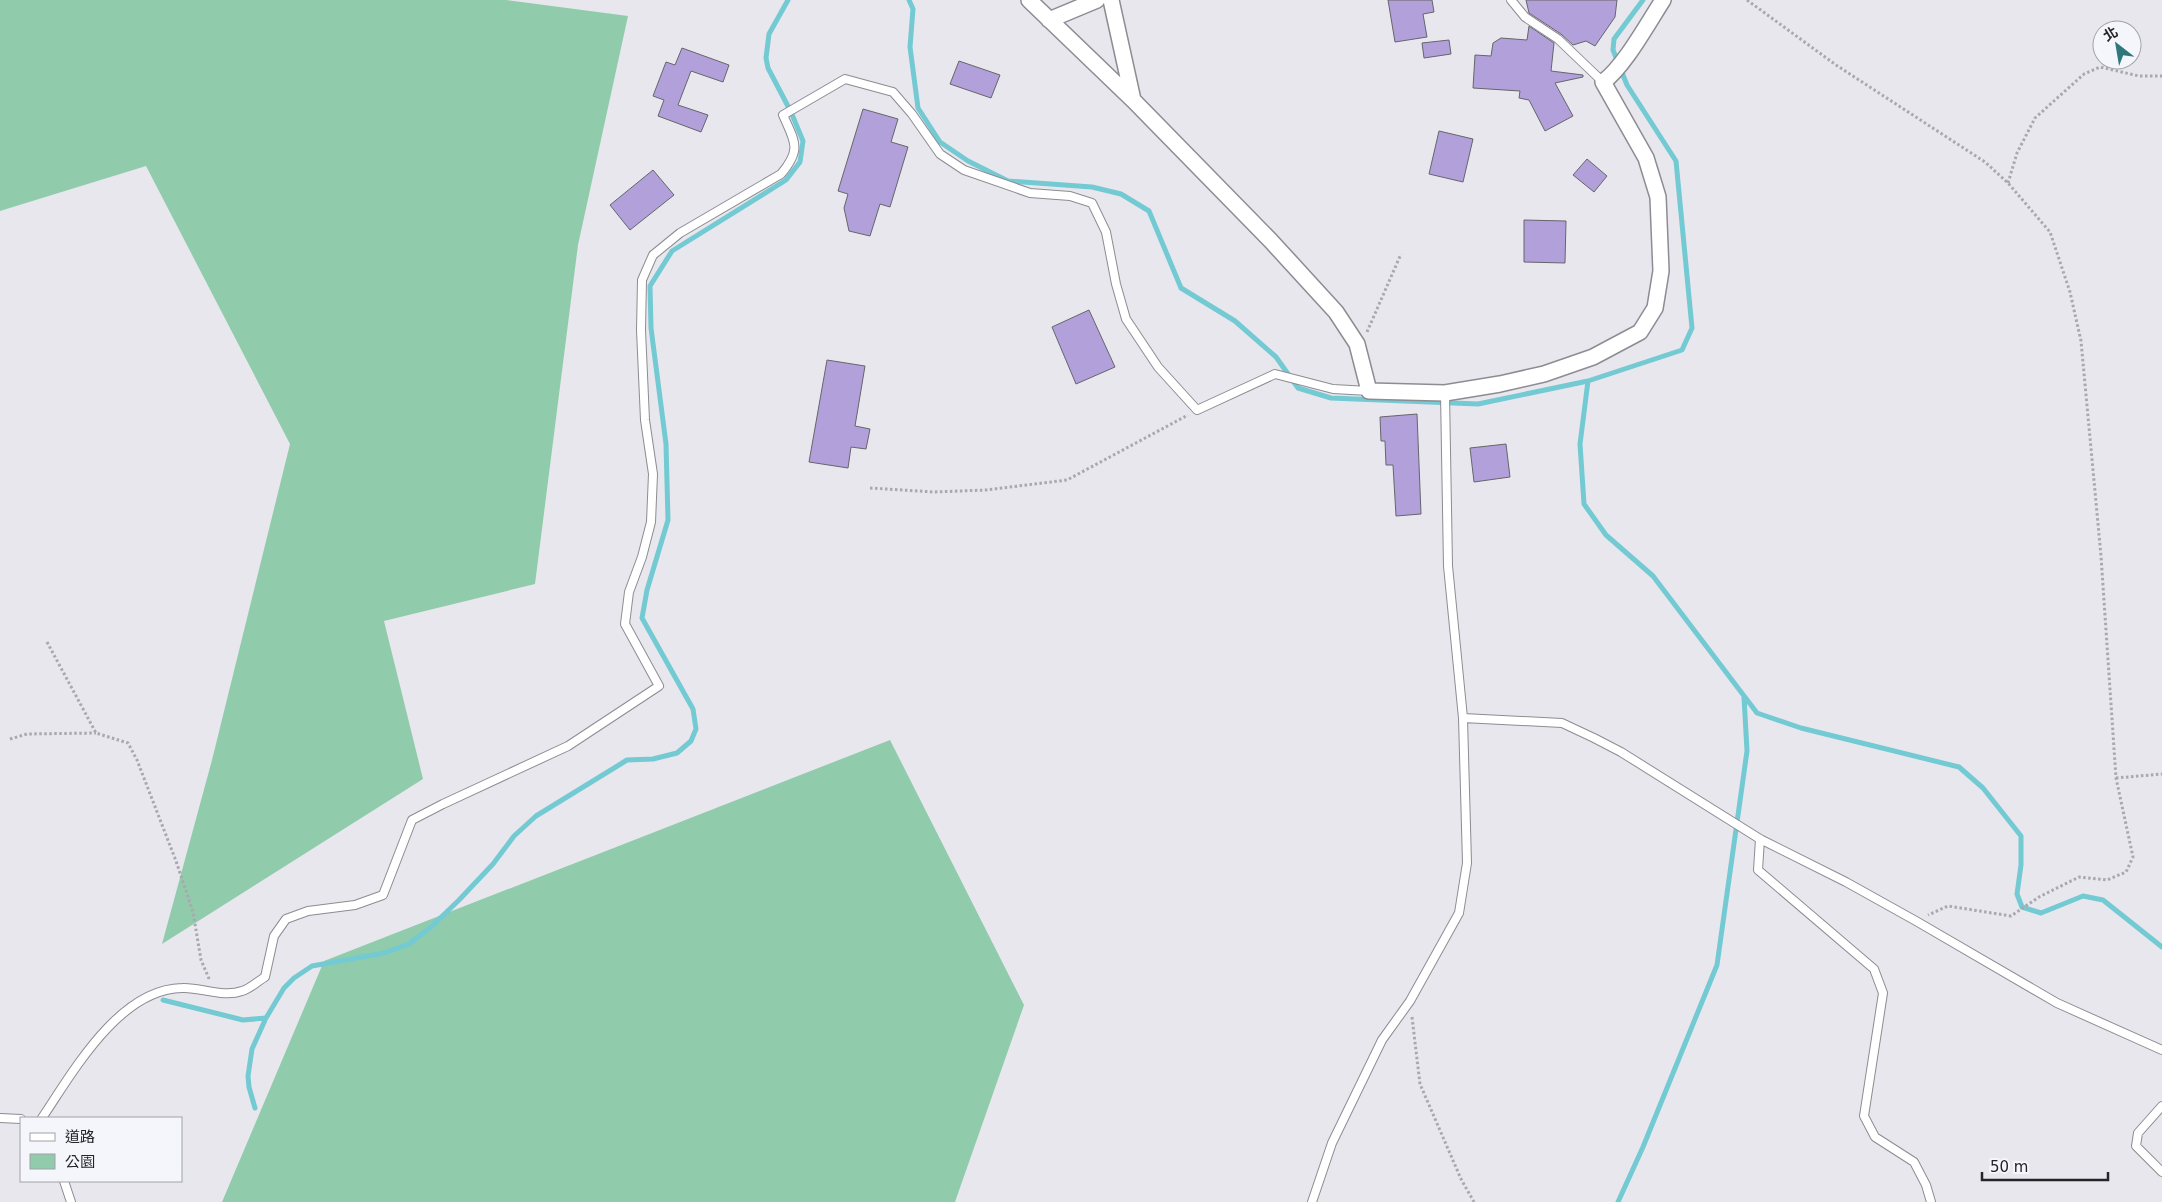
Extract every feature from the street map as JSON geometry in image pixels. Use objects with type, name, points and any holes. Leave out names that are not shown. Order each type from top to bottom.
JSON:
[{"type":"street","points":[[1029,0],[1133,100],[1336,312],[1357,344],[1369,390],[1445,393],[1500,384],[1544,374],[1593,357],[1640,332],[1655,308],[1661,271],[1658,197],[1646,158],[1606,80],[1625,57],[1663,0]]},
{"type":"street","points":[[1049,20],[1097,0]]},
{"type":"street","points":[[1110,0],[1133,100]]},
{"type":"lane","points":[[1511,0],[1525,17],[1558,39],[1606,80]]},
{"type":"lane","points":[[43,1117],[96,1039],[150,994],[182,988],[215,993],[242,991],[265,976],[274,936],[286,919],[308,911],[356,905],[383,895],[412,820],[568,746],[659,686],[625,624],[629,592],[642,557],[651,522],[653,474],[645,420],[641,330],[642,280],[653,255],[680,233],[781,174],[793,159],[795,141],[783,114],[845,79],[893,92],[912,114],[940,154],[964,170],[1030,193],[1070,196],[1092,203],[1106,232],[1116,284],[1126,319],[1158,367],[1198,410],[1275,374],[1333,389],[1369,390]]},
{"type":"lane","points":[[1312,1202],[1336,1135],[1382,1040],[1410,1001],[1459,912],[1467,863],[1463,718],[1448,566],[1445,393]]},
{"type":"lane","points":[[1463,718],[1562,724],[1621,752],[1760,840],[1846,882],[2057,1003],[2162,1050]]},
{"type":"lane","points":[[1760,840],[1758,870],[1874,968],[1883,994],[1864,1116],[1875,1137],[1914,1162],[1926,1185],[1931,1202]]},
{"type":"lane","points":[[2162,1106],[2138,1133],[2136,1146],[2162,1172]]},
{"type":"lane","points":[[0,1118],[20,1118]]},
{"type":"lane","points":[[64,1182],[71,1202]]},
{"type":"path","points":[[1747,0],[1836,65],[1985,162],[2008,183],[2050,232],[2070,292],[2081,341],[2101,556],[2116,778],[2133,857],[2126,872],[2107,880],[2079,877],[2039,897],[2011,916],[1948,906],[1916,921]]},
{"type":"path","points":[[2008,183],[2018,153],[2035,118],[2084,74],[2100,67],[2139,76],[2162,76]]},
{"type":"path","points":[[1357,344],[1366,334],[1401,254]]},
{"type":"path","points":[[870,488],[934,492],[977,490],[1067,480],[1198,410]]},
{"type":"path","points":[[47,642],[96,733]]},
{"type":"path","points":[[10,738],[26,734],[96,733],[128,743],[137,760],[176,861],[193,912],[201,960],[215,993]]},
{"type":"path","points":[[2116,778],[2162,774]]},
{"type":"path","points":[[1410,1001],[1420,1084],[1460,1179],[1474,1202]]},
{"type":"green space","points":[[0,0],[506,0],[628,16],[578,245],[535,584],[384,621],[423,779],[162,944],[212,760],[290,444],[146,166],[0,211]]},
{"type":"green space","points":[[890,740],[1024,1005],[955,1202],[222,1202],[324,961]]},
{"type":"building","points":[[1388,0],[1432,0],[1434,12],[1423,14],[1427,37],[1395,42]]},
{"type":"building","points":[[1526,0],[1617,0],[1615,17],[1595,46],[1586,41],[1573,45],[1561,34],[1529,13]]},
{"type":"building","points":[[1529,26],[1554,43],[1551,71],[1583,75],[1583,77],[1555,83],[1573,116],[1545,131],[1529,100],[1519,98],[1520,91],[1473,88],[1475,55],[1491,56],[1493,43],[1501,38],[1527,40]]},
{"type":"building","points":[[1449,40],[1451,54],[1424,58],[1422,43]]},
{"type":"building","points":[[682,48],[729,65],[723,82],[691,71],[678,105],[708,115],[701,132],[658,116],[664,100],[653,96],[666,62],[675,65]]},
{"type":"building","points":[[959,61],[1000,75],[991,98],[950,84]]},
{"type":"building","points":[[863,109],[898,119],[891,142],[908,147],[890,207],[880,204],[870,236],[849,231],[844,208],[848,194],[838,191]]},
{"type":"building","points":[[1439,131],[1473,139],[1463,182],[1429,174]]},
{"type":"building","points":[[1587,159],[1607,176],[1594,192],[1573,175]]},
{"type":"building","points":[[653,170],[674,195],[630,230],[610,205]]},
{"type":"building","points":[[1524,220],[1566,221],[1565,263],[1524,262]]},
{"type":"building","points":[[1089,310],[1115,367],[1076,384],[1052,327]]},
{"type":"building","points":[[827,360],[865,366],[855,426],[870,429],[866,449],[851,447],[848,468],[809,462]]},
{"type":"building","points":[[1417,414],[1421,514],[1396,516],[1393,465],[1386,465],[1385,441],[1381,441],[1380,417]]},
{"type":"building","points":[[1506,444],[1510,477],[1474,482],[1470,448]]},
{"type":"waterway","points":[[255,1108],[248,1076],[252,1049],[266,1018],[284,988],[294,978],[312,966],[384,953],[409,944],[431,927],[459,900],[493,864],[514,836],[536,816],[627,760],[653,759],[677,753],[691,741],[696,729],[693,709],[642,618],[647,590],[668,520],[666,444],[651,328],[650,286],[672,251],[786,180],[800,162],[803,141],[791,112],[768,68],[766,58],[769,34],[788,0]]},
{"type":"waterway","points":[[909,0],[913,9],[910,47],[918,108],[940,142],[968,161],[1008,181],[1092,187],[1121,194],[1149,211],[1181,288],[1235,321],[1276,357],[1298,388],[1331,398],[1478,404],[1588,381],[1682,350],[1692,328],[1676,161],[1627,85],[1613,50],[1614,39],[1643,0]]},
{"type":"waterway","points":[[1588,381],[1580,444],[1584,504],[1606,535],[1653,576],[1757,713],[1801,728],[1959,767],[1983,788],[2021,836],[2021,865],[2017,894],[2022,907],[2041,913],[2083,896],[2103,900],[2162,947]]},
{"type":"waterway","points":[[1618,1202],[1643,1147],[1717,965],[1747,751],[1744,697]]},
{"type":"waterway","points":[[163,1000],[243,1020],[266,1018]]}]
